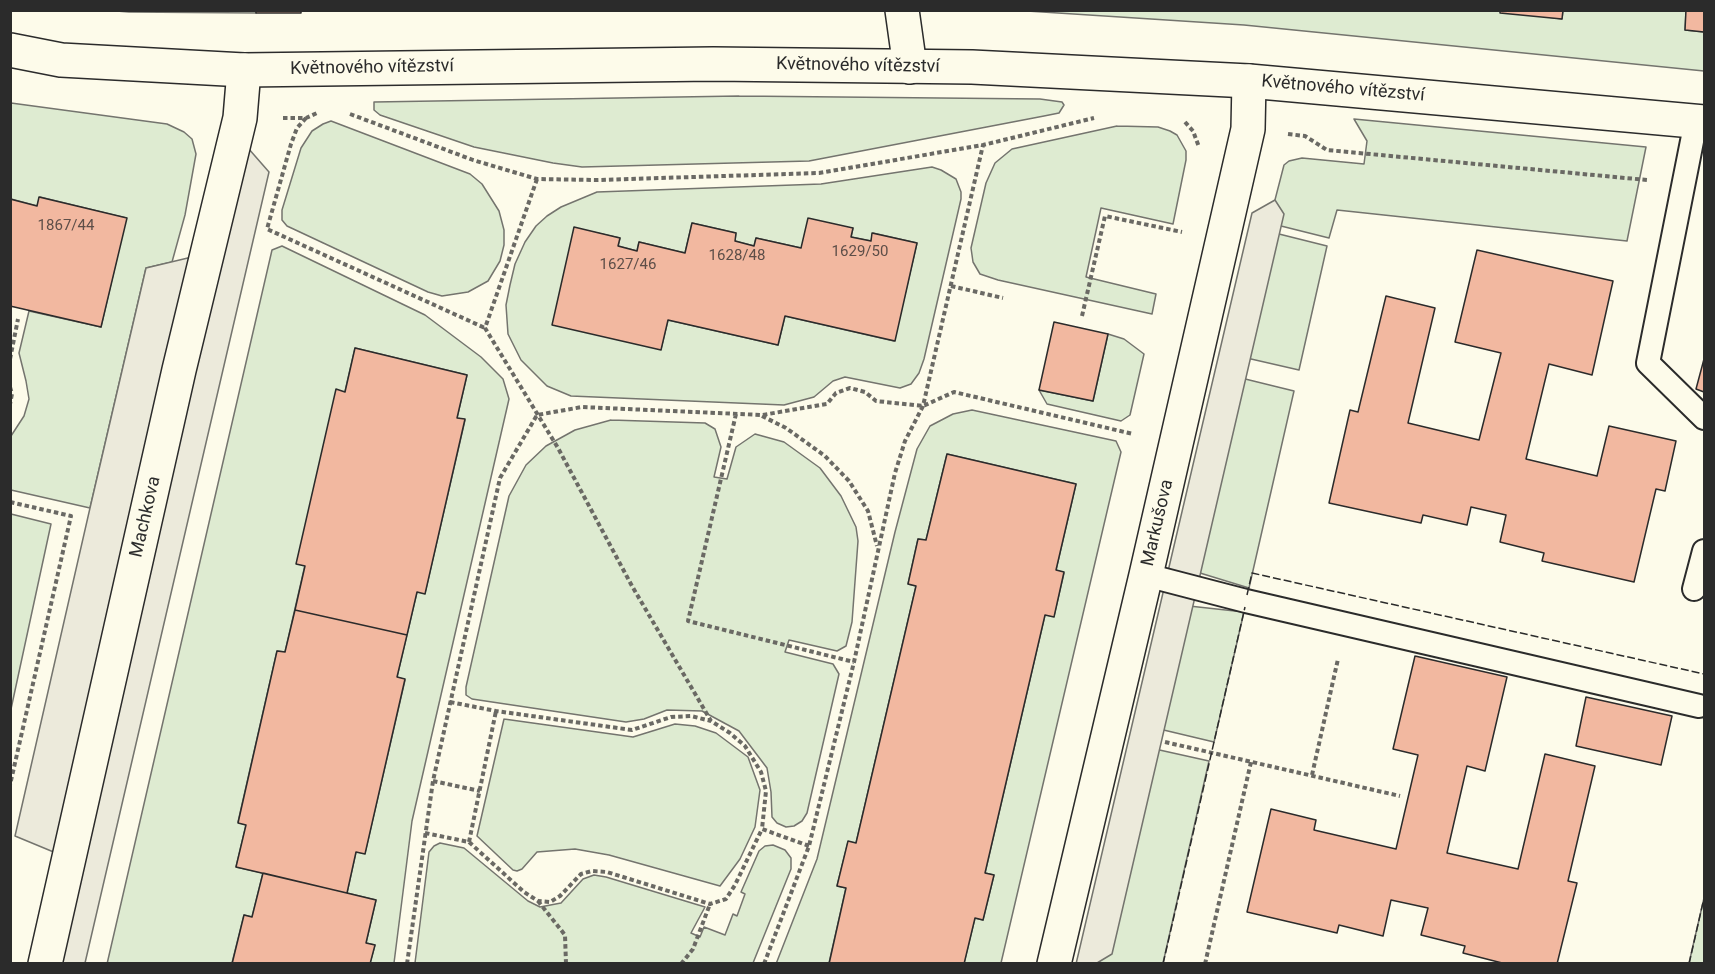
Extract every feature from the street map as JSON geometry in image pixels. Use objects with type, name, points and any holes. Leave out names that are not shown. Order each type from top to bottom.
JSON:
[{"type":"street","points":[[902,10],[910,67]]},
{"type":"street","name":"Květnového vítězství","points":[[10,50],[61,60],[244,70],[713,64],[972,67],[1249,81],[1700,121]]},
{"type":"street","name":"Machkova","points":[[45,963],[171,404],[240,118],[244,70]]},
{"type":"street","name":"Markušova","points":[[1054,963],[1248,129],[1249,81]]},
{"type":"lane","points":[[1700,121],[1684,184],[1648,363],[1704,417]]},
{"type":"lane","points":[[1694,589],[1704,551]]},
{"type":"lane","points":[[1146,575],[1699,706]]},
{"type":"path","points":[[321,111],[306,118],[297,128],[267,229],[485,328],[558,448],[632,586],[711,721]]},
{"type":"path","points":[[345,112],[473,160],[537,179],[598,180],[819,173],[983,145],[1103,116]]},
{"type":"path","points":[[240,118],[306,118]]},
{"type":"path","points":[[1173,120],[1305,136],[1327,150],[1684,184]]},
{"type":"path","points":[[764,963],[809,846],[854,662],[878,547],[905,441],[923,406],[983,145]]},
{"type":"path","points":[[485,328],[537,179]]},
{"type":"path","points":[[1082,316],[1105,216],[1184,233]]},
{"type":"path","points":[[951,286],[1003,298]]},
{"type":"path","points":[[10,359],[18,319]]},
{"type":"path","points":[[10,387],[12,394],[10,404]]},
{"type":"path","points":[[407,963],[433,781],[500,478],[537,415],[582,407],[762,415],[827,404],[836,393],[850,388],[865,392],[876,402],[923,406],[954,392],[1137,435]]},
{"type":"path","points":[[736,414],[688,621],[854,662]]},
{"type":"path","points":[[762,415],[825,456],[849,481],[868,511],[878,547]]},
{"type":"path","points":[[10,502],[71,516],[10,785]]},
{"type":"path","points":[[1312,775],[1346,623]]},
{"type":"path","points":[[450,702],[496,711],[632,730],[671,717],[691,716],[711,721],[730,733],[745,746],[761,772],[766,792],[762,829],[726,899],[710,904],[607,872],[592,871],[581,874],[560,896],[550,902],[538,901]]},
{"type":"path","points":[[470,842],[496,711]]},
{"type":"path","points":[[1165,742],[1400,796]]},
{"type":"path","points":[[1205,963],[1251,762]]},
{"type":"path","points":[[433,781],[480,791]]},
{"type":"path","points":[[762,829],[809,846]]},
{"type":"path","points":[[425,832],[470,842],[524,892],[538,901],[565,935],[566,963]]},
{"type":"path","points":[[681,963],[693,949],[710,904]]},
{"type":"green space","points":[[1500,10],[1562,19],[1563,11],[1686,11],[1685,30],[1704,32],[1704,71],[1244,25],[1027,11]]},
{"type":"green space","points":[[116,11],[256,11],[256,13],[129,12]]},
{"type":"green space","points":[[739,96],[1040,99],[1062,102],[1064,105],[1059,113],[809,161],[582,167],[474,147],[380,115],[374,110],[374,102]]},
{"type":"green space","points":[[11,103],[167,124],[184,132],[192,139],[196,154],[185,215],[172,262],[146,268],[90,508],[11,490],[11,436],[24,416],[29,399],[19,353],[29,311],[101,327],[126,218],[40,197],[37,206],[11,199]]},
{"type":"green space","points":[[1354,119],[1646,147],[1627,241],[1337,210],[1329,238],[1269,223],[1284,165],[1289,161],[1302,158],[1364,164],[1367,141]]},
{"type":"green space","points":[[331,121],[470,174],[482,184],[499,211],[504,230],[504,245],[500,261],[488,281],[468,292],[442,296],[428,292],[287,226],[282,220],[282,210],[301,148],[312,131]]},
{"type":"green space","points":[[1117,126],[1158,127],[1170,131],[1177,135],[1186,151],[1173,224],[1101,208],[1086,277],[1156,294],[1152,314],[980,274],[973,262],[971,248],[986,183],[995,163],[1012,149]]},
{"type":"green space","points":[[932,167],[956,179],[961,199],[924,359],[919,373],[911,384],[900,388],[845,377],[833,381],[814,397],[784,405],[571,396],[547,386],[521,360],[508,334],[506,305],[515,264],[525,242],[536,226],[561,207],[597,192],[821,184]],"holes":[[[692,223],[736,233],[735,241],[754,246],[756,238],[801,248],[853,228],[851,237],[871,241],[873,233],[917,243],[894,341],[785,316],[778,345],[668,320],[661,349],[574,228],[620,238],[618,246],[637,251],[639,242],[685,253]]]},
{"type":"green space","points":[[1267,231],[1327,246],[1299,370],[1238,356]]},
{"type":"green space","points":[[282,246],[425,315],[481,357],[503,379],[509,399],[412,821],[394,963],[370,963],[375,945],[366,943],[376,900],[347,893],[356,852],[365,853],[405,680],[397,677],[417,592],[425,593],[465,420],[457,418],[467,375],[355,348],[285,652],[277,651],[238,822],[246,825],[236,867],[263,873],[252,917],[244,915],[232,963],[107,964],[272,250]]},
{"type":"green space","points":[[1108,334],[1124,339],[1144,354],[1130,415],[1121,421],[1047,404],[1039,390],[1093,401]]},
{"type":"green space","points":[[1233,376],[1294,391],[1249,588],[1200,573],[1188,566]]},
{"type":"green space","points":[[972,410],[1116,441],[1121,452],[1001,963],[964,963],[975,918],[983,920],[994,875],[985,873],[1045,615],[1054,616],[1064,573],[1056,570],[1076,484],[947,454],[926,540],[918,539],[908,584],[916,586],[856,843],[848,842],[837,886],[846,888],[829,963],[776,964],[817,859],[917,449],[930,426],[953,414]]},
{"type":"green space","points":[[611,420],[705,423],[715,429],[721,447],[714,477],[727,479],[736,447],[755,434],[784,442],[820,468],[841,496],[856,527],[858,541],[852,622],[846,646],[837,651],[789,640],[785,652],[833,664],[839,674],[807,813],[802,821],[794,826],[786,827],[777,823],[772,817],[767,768],[739,731],[702,711],[667,710],[644,719],[626,722],[472,699],[466,695],[509,496],[526,465],[546,446],[575,430]]},
{"type":"green space","points":[[10,514],[51,524],[11,709]]},
{"type":"green space","points":[[1180,605],[1244,612],[1214,742],[1151,727]]},
{"type":"green space","points":[[504,719],[633,737],[675,724],[695,726],[716,733],[748,757],[760,790],[755,827],[740,859],[720,886],[609,855],[575,849],[537,852],[522,869],[513,870],[477,836]]},
{"type":"green space","points":[[1146,747],[1209,761],[1163,963],[1095,964]]},
{"type":"green space","points":[[440,843],[464,848],[528,901],[540,907],[561,903],[583,879],[594,875],[705,907],[691,933],[700,937],[704,927],[725,935],[733,914],[737,916],[745,894],[741,892],[759,851],[765,846],[773,845],[785,850],[791,858],[791,869],[753,963],[415,963],[429,852]]},
{"type":"green space","points":[[1704,898],[1704,963],[1689,963]]},
{"type":"shaded area","points":[[248,148],[269,172],[85,963],[56,964],[183,406]]},
{"type":"shaded area","points":[[1275,200],[1284,214],[1112,954],[1097,963],[1076,964],[1252,213]]},
{"type":"shaded area","points":[[192,257],[56,853],[15,836],[146,268]]},
{"type":"building","points":[[256,10],[301,10],[301,13],[256,13]]},
{"type":"building","points":[[1500,10],[1563,10],[1562,19],[1500,13]]},
{"type":"building","points":[[1686,10],[1704,10],[1704,32],[1685,30]]},
{"type":"building","points":[[39,197],[127,218],[101,327],[10,306],[10,199],[37,206]]},
{"type":"building","points":[[808,218],[853,228],[851,237],[871,241],[872,233],[917,243],[895,341],[785,316],[778,345],[668,320],[661,350],[552,325],[574,227],[620,238],[618,246],[637,251],[639,242],[685,253],[692,223],[736,233],[735,241],[754,246],[756,238],[801,248]]},
{"type":"building","points":[[1477,250],[1613,281],[1592,375],[1549,364],[1526,459],[1597,476],[1609,426],[1676,441],[1665,491],[1656,489],[1634,582],[1542,561],[1544,553],[1500,542],[1506,515],[1471,507],[1467,525],[1423,515],[1421,523],[1329,503],[1350,410],[1358,412],[1386,296],[1435,308],[1408,423],[1479,440],[1501,353],[1455,342]]},
{"type":"building","points":[[1054,322],[1108,334],[1093,401],[1039,390]]},
{"type":"building","points":[[355,348],[467,375],[457,418],[465,419],[425,594],[417,592],[407,635],[295,610],[305,566],[296,564],[336,389],[345,392]]},
{"type":"building","points":[[1704,359],[1704,392],[1696,389]]},
{"type":"building","points":[[947,454],[1076,484],[1056,570],[1064,572],[1054,617],[1045,615],[985,873],[994,875],[983,920],[975,918],[964,964],[829,964],[846,888],[837,886],[848,841],[856,843],[916,586],[908,584],[918,539],[926,540]]},
{"type":"building","points":[[295,610],[407,635],[397,677],[405,679],[365,854],[356,852],[347,893],[236,867],[246,825],[238,823],[277,651],[285,652]]},
{"type":"building","points":[[1415,656],[1507,677],[1485,771],[1467,766],[1447,853],[1518,869],[1545,754],[1595,766],[1568,881],[1577,883],[1557,964],[1506,964],[1463,953],[1465,946],[1421,935],[1428,908],[1391,900],[1383,936],[1339,925],[1337,933],[1247,912],[1271,809],[1316,820],[1314,830],[1396,849],[1418,755],[1393,749]]},
{"type":"building","points":[[1586,697],[1672,716],[1661,765],[1576,746]]},
{"type":"building","points":[[263,873],[376,900],[366,943],[375,945],[370,964],[232,964],[244,915],[252,917]]},
{"type":"fence","points":[[1247,595],[1252,573],[1704,674]]},
{"type":"fence","points":[[1163,964],[1245,607]]},
{"type":"fence","points":[[1689,964],[1704,898]]}]
